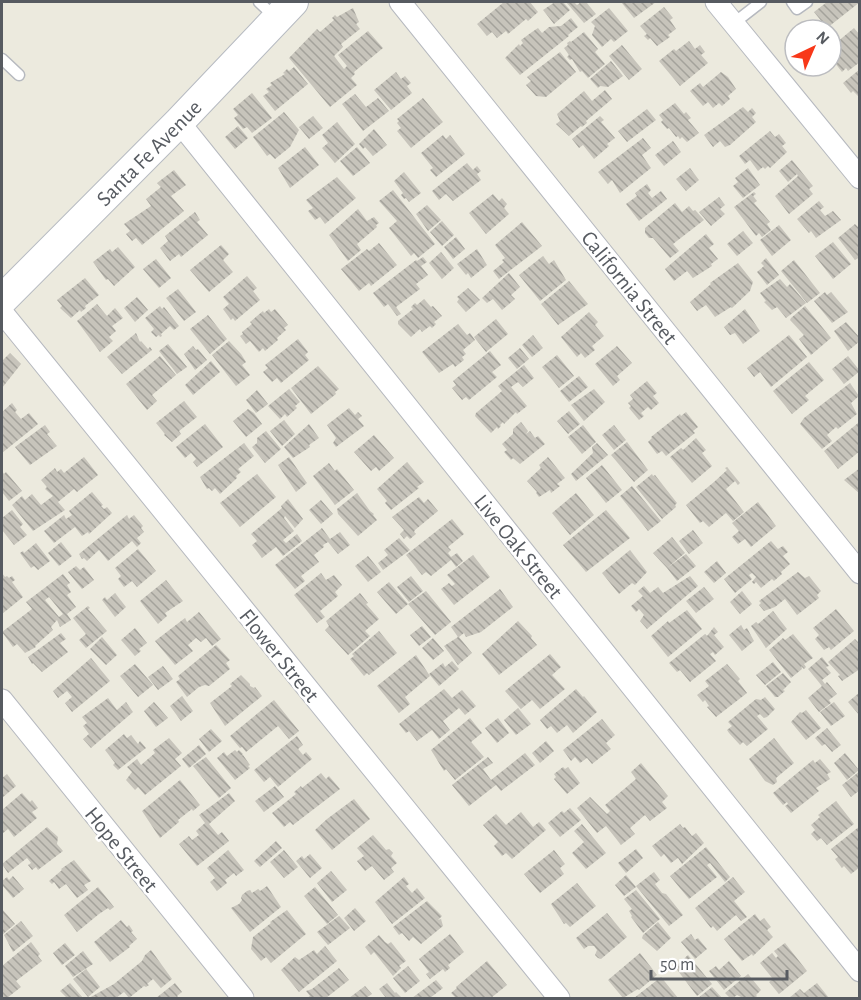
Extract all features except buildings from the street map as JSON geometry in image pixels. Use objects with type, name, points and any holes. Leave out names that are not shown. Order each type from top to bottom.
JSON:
[{"type":"main road","name":"Santa Fe Avenue","points":[[2,300],[179,122],[276,7]]},
{"type":"street","name":"California Street","points":[[400,2],[860,573]]},
{"type":"street","points":[[717,2],[860,178]]},
{"type":"street","name":"Live Oak Street","points":[[179,122],[860,971]]},
{"type":"street","name":"Flower Street","points":[[2,312],[559,999]]},
{"type":"street","name":"Hope Street","points":[[2,700],[243,999]]},
{"type":"lane","points":[[734,23],[761,2]]},
{"type":"lane","points":[[792,2],[797,9],[807,2]]},
{"type":"lane","points":[[2,59],[19,75]]}]
